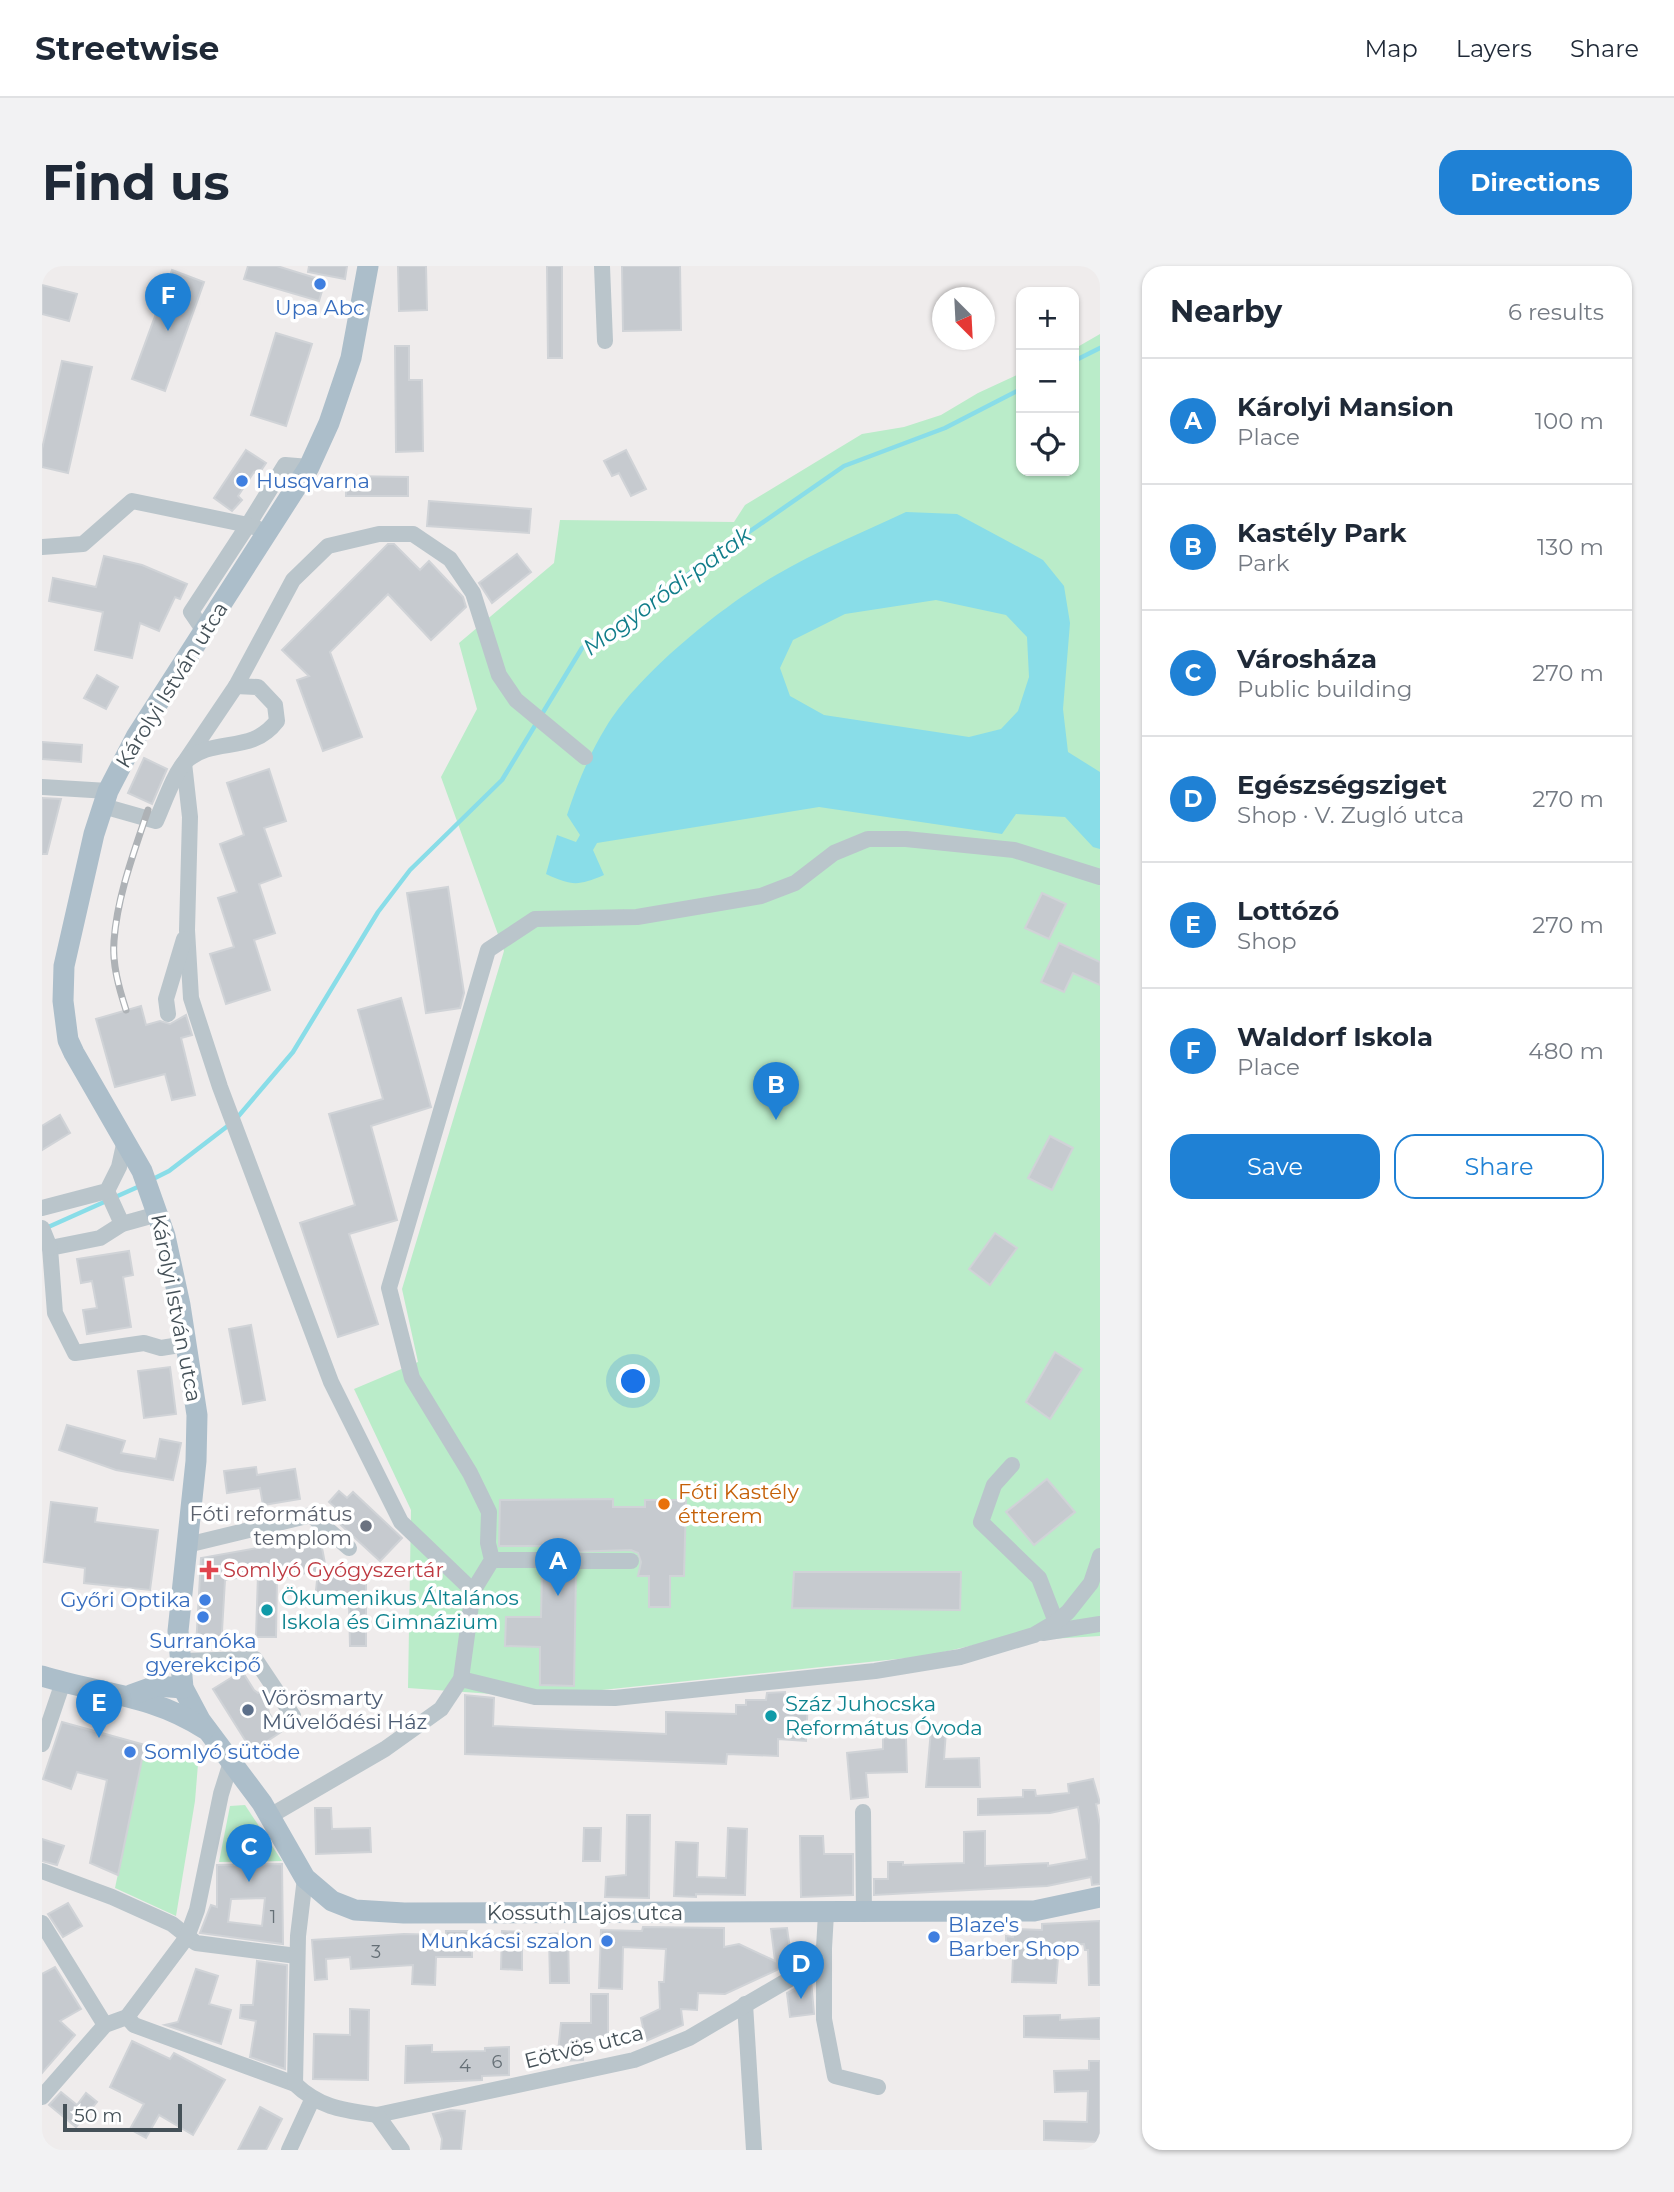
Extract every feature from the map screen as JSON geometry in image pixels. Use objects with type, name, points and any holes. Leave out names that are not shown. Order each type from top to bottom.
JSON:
[{"type":"main road","name":"Károlyi István utca","points":[[183,1688],[178,1658],[196,1461],[197,1415],[186,1344],[158,1214],[143,1172],[68,1040],[63,1002],[64,966],[106,798],[136,737],[309,467],[329,423],[351,358],[368,266]]},
{"type":"main road","points":[[143,1694],[178,1658]]},
{"type":"main road","points":[[42,1676],[170,1701],[183,1688]]},
{"type":"main road","name":"Kossuth Lajos utca","points":[[183,1688],[208,1731],[270,1816],[305,1878],[332,1901],[355,1910],[864,1914],[1034,1911],[1100,1897]]},
{"type":"main road","points":[[143,1694],[208,1731]]},
{"type":"street","points":[[602,266],[605,341]]},
{"type":"street","points":[[204,631],[191,612],[235,547],[285,464],[309,467]]},
{"type":"street","points":[[42,547],[83,544],[132,501],[248,525],[269,533]]},
{"type":"street","points":[[42,787],[106,798],[156,821],[184,763],[236,686],[293,580],[328,546],[379,534],[413,534],[450,559],[473,593],[499,675],[516,700],[585,757]]},
{"type":"street","points":[[235,547],[251,561]]},
{"type":"street","points":[[184,763],[210,747],[244,744],[265,736],[277,721],[275,705],[258,687],[236,686]]},
{"type":"street","points":[[184,763],[190,817],[187,930],[191,998],[236,1133],[331,1382],[401,1522],[473,1591]]},
{"type":"street","points":[[270,1816],[385,1749],[441,1709],[461,1679],[473,1591],[492,1560],[488,1543],[489,1512],[470,1473],[412,1378],[389,1288],[488,950],[535,919],[638,917],[761,896],[795,883],[834,853],[868,839],[906,839],[1014,850],[1100,877]]},
{"type":"street","points":[[168,1014],[166,999],[187,930]]},
{"type":"street","points":[[119,1217],[108,1193],[119,1167],[125,1140]]},
{"type":"street","points":[[42,1208],[108,1193]]},
{"type":"street","points":[[158,1214],[119,1217],[100,1238],[46,1238],[55,1313],[75,1353],[144,1343],[161,1348],[186,1344]]},
{"type":"street","points":[[1012,1465],[994,1485],[981,1522],[1039,1578],[1056,1622]]},
{"type":"street","points":[[187,1545],[311,1515],[349,1548]]},
{"type":"street","points":[[1034,1635],[1068,1612],[1091,1583],[1100,1556]]},
{"type":"street","points":[[492,1560],[542,1560]]},
{"type":"street","points":[[576,1561],[631,1561]]},
{"type":"street","points":[[461,1679],[535,1698],[615,1698],[875,1671],[960,1657],[1034,1635],[1100,1624]]},
{"type":"street","points":[[178,1658],[255,1659],[293,1716]]},
{"type":"street","points":[[42,1744],[63,1682]]},
{"type":"street","points":[[42,2097],[105,2025],[127,2017],[187,1937],[197,1910],[221,1794],[232,1762]]},
{"type":"street","points":[[863,1812],[864,1914]]},
{"type":"street","points":[[42,1871],[112,1897],[172,1924],[196,1943],[297,1956]]},
{"type":"street","points":[[295,2084],[297,1956],[305,1878]]},
{"type":"street","points":[[825,1914],[824,2018],[835,2076],[878,2087]]},
{"type":"street","points":[[42,1923],[105,2025]]},
{"type":"street","name":"Eötvös utca","points":[[377,2115],[634,2060],[689,2038],[800,1973],[824,1948]]},
{"type":"street","points":[[745,2004],[754,2150]]},
{"type":"street","points":[[127,2017],[134,2025],[295,2084],[312,2100],[344,2110],[377,2115],[402,2150]]},
{"type":"street","points":[[289,2150],[312,2100]]},
{"type":"green space","points":[[1100,334],[1100,1636],[983,1643],[926,1656],[535,1697],[408,1688],[411,1510],[354,1389],[418,1362],[402,1289],[504,951],[441,777],[477,709],[459,643],[554,563],[560,520],[734,522],[745,505],[862,434],[904,427],[941,415],[978,393],[1016,375],[1016,476],[1079,476],[1079,346]]},
{"type":"green space","points":[[145,1745],[193,1757],[198,1764],[195,1801],[176,1916],[115,1888]]},
{"type":"green space","points":[[245,1805],[282,1861],[219,1862],[230,1806]]},
{"type":"water","points":[[906,512],[957,514],[1043,560],[1064,586],[1070,623],[1063,709],[1068,752],[1100,772],[1100,849],[1093,847],[1065,817],[1016,814],[1002,834],[819,807],[597,843],[593,850],[604,875],[575,883],[546,874],[557,835],[576,842],[580,835],[567,815],[579,781],[606,727],[638,685],[707,623],[755,588],[808,558]],"holes":[[[936,600],[1006,615],[1027,637],[1029,677],[1018,711],[1001,729],[969,737],[824,715],[790,696],[780,668],[793,640],[845,614]]]},
{"type":"building","points":[[248,266],[277,266],[325,281],[319,301],[244,279]]},
{"type":"building","points":[[309,266],[347,266],[345,279],[308,272]]},
{"type":"building","points":[[398,266],[426,266],[427,310],[399,311]]},
{"type":"building","points":[[547,266],[562,266],[562,358],[548,358]]},
{"type":"building","points":[[622,266],[680,266],[681,330],[623,331]]},
{"type":"building","points":[[172,270],[204,282],[165,391],[132,379]]},
{"type":"building","points":[[42,285],[77,294],[69,321],[42,314]]},
{"type":"building","points":[[276,333],[312,344],[286,426],[251,415]]},
{"type":"building","points":[[395,346],[409,346],[409,380],[422,380],[423,451],[396,452]]},
{"type":"building","points":[[62,361],[92,367],[68,473],[42,467],[42,449]]},
{"type":"building","points":[[246,450],[266,463],[258,475],[254,472],[238,496],[242,500],[232,511],[214,498]]},
{"type":"building","points":[[626,450],[646,489],[631,496],[619,473],[612,476],[604,461]]},
{"type":"building","points":[[346,476],[408,477],[408,496],[346,496]]},
{"type":"building","points":[[429,501],[531,509],[529,533],[427,526]]},
{"type":"building","points":[[388,544],[394,544],[420,570],[429,561],[463,597],[466,607],[431,640],[388,594],[330,652],[362,737],[323,751],[297,680],[309,676],[282,650]]},
{"type":"building","points":[[517,554],[531,572],[492,603],[479,583]]},
{"type":"building","points":[[104,556],[142,565],[187,584],[180,599],[175,597],[159,631],[140,623],[132,658],[95,650],[103,612],[49,601],[53,578],[96,587]]},
{"type":"building","points":[[97,675],[118,687],[106,709],[84,698]]},
{"type":"building","points":[[42,742],[82,745],[81,762],[42,759]]},
{"type":"building","points":[[144,758],[167,769],[152,804],[128,793]]},
{"type":"building","points":[[269,769],[286,821],[264,828],[281,876],[259,884],[275,933],[254,940],[270,990],[226,1004],[210,954],[234,947],[218,898],[237,892],[220,844],[244,835],[227,783]]},
{"type":"building","points":[[42,798],[61,799],[47,854],[42,854]]},
{"type":"building","points":[[448,887],[464,993],[460,1008],[426,1013],[407,893]]},
{"type":"building","points":[[1042,893],[1066,904],[1049,939],[1025,928]]},
{"type":"building","points":[[1059,943],[1100,962],[1100,985],[1073,973],[1064,992],[1041,982]]},
{"type":"building","points":[[401,998],[431,1107],[371,1126],[397,1220],[349,1234],[378,1324],[338,1337],[300,1223],[355,1205],[329,1114],[383,1099],[358,1010]]},
{"type":"building","points":[[141,1006],[146,1025],[160,1021],[170,1024],[186,1015],[192,1035],[181,1038],[195,1095],[172,1100],[165,1074],[115,1087],[96,1019]]},
{"type":"building","points":[[60,1115],[70,1133],[42,1150],[42,1126]]},
{"type":"building","points":[[1050,1136],[1073,1148],[1052,1190],[1028,1178]]},
{"type":"building","points":[[995,1233],[1017,1248],[990,1285],[969,1269]]},
{"type":"building","points":[[129,1251],[133,1275],[123,1277],[131,1327],[87,1334],[83,1310],[97,1308],[92,1281],[81,1283],[77,1259]]},
{"type":"building","points":[[251,1325],[265,1400],[243,1404],[229,1329]]},
{"type":"building","points":[[1055,1352],[1082,1369],[1050,1419],[1026,1402]]},
{"type":"building","points":[[170,1367],[176,1414],[144,1418],[138,1371]]},
{"type":"building","points":[[67,1425],[125,1441],[121,1453],[156,1459],[160,1439],[181,1443],[173,1480],[116,1470],[59,1450]]},
{"type":"building","points":[[256,1467],[257,1475],[295,1469],[300,1499],[263,1505],[260,1488],[227,1493],[224,1471]]},
{"type":"building","points":[[1047,1479],[1075,1512],[1034,1545],[1006,1512]]},
{"type":"building","name":"Fóti református templom","points":[[339,1491],[347,1498],[353,1492],[402,1538],[380,1561],[330,1515],[336,1508],[329,1502]]},
{"type":"building","points":[[613,1499],[613,1507],[645,1507],[645,1500],[686,1500],[684,1576],[670,1576],[670,1607],[649,1607],[649,1576],[638,1576],[641,1562],[638,1553],[631,1550],[570,1552],[567,1566],[576,1571],[574,1686],[540,1685],[540,1647],[505,1646],[506,1617],[541,1617],[542,1571],[551,1566],[552,1559],[542,1546],[499,1546],[500,1500]]},
{"type":"building","points":[[51,1502],[97,1508],[95,1522],[158,1530],[150,1590],[84,1583],[85,1568],[44,1562]]},
{"type":"building","points":[[320,1537],[326,1569],[277,1579],[276,1637],[256,1637],[258,1574],[225,1580],[221,1648],[196,1647],[201,1558]]},
{"type":"building","points":[[318,1572],[366,1572],[366,1646],[350,1646],[349,1603],[315,1599]]},
{"type":"building","points":[[794,1572],[961,1572],[960,1610],[792,1608]]},
{"type":"building","name":"Vörösmarty Művelődési Ház","points":[[242,1671],[254,1690],[258,1693],[263,1690],[273,1705],[268,1708],[269,1713],[281,1732],[252,1751],[213,1689]]},
{"type":"building","points":[[785,1692],[785,1698],[808,1699],[806,1741],[778,1739],[778,1756],[727,1754],[726,1764],[465,1754],[465,1695],[494,1698],[493,1726],[666,1734],[666,1712],[736,1714],[736,1705],[746,1705],[746,1700],[766,1700],[767,1693]]},
{"type":"building","points":[[62,1722],[145,1745],[118,1875],[90,1863],[107,1780],[77,1772],[71,1789],[43,1779]]},
{"type":"building","points":[[931,1730],[946,1731],[944,1759],[979,1758],[980,1787],[926,1787]]},
{"type":"building","points":[[883,1738],[906,1738],[907,1772],[866,1773],[868,1797],[851,1799],[847,1753],[883,1749]]},
{"type":"building","points":[[1093,1779],[1100,1803],[1096,1804],[1100,1825],[1100,1884],[1092,1885],[1091,1877],[1047,1886],[874,1895],[874,1879],[888,1879],[888,1862],[903,1862],[903,1865],[964,1863],[964,1832],[985,1831],[985,1866],[1048,1863],[1048,1866],[1087,1859],[1078,1807],[1050,1813],[978,1815],[978,1799],[1023,1797],[1023,1790],[1035,1790],[1036,1796],[1069,1793],[1068,1784]]},
{"type":"building","points":[[315,1808],[331,1808],[332,1829],[370,1828],[371,1852],[316,1854]]},
{"type":"building","points":[[627,1815],[650,1815],[649,1898],[605,1897],[606,1877],[626,1875]]},
{"type":"building","points":[[584,1828],[601,1828],[600,1861],[583,1861]]},
{"type":"building","points":[[728,1828],[747,1829],[745,1895],[674,1896],[676,1842],[698,1843],[697,1877],[726,1878]]},
{"type":"building","points":[[800,1836],[823,1836],[824,1854],[853,1854],[853,1895],[801,1897]]},
{"type":"building","points":[[42,1839],[64,1846],[57,1865],[42,1861]]},
{"type":"building","points":[[282,1864],[283,1944],[200,1933],[211,1905],[217,1907],[217,1865]],"holes":[[[265,1898],[262,1926],[228,1922],[231,1899]]]},
{"type":"building","points":[[68,1903],[82,1926],[63,1937],[48,1914]]},
{"type":"building","points":[[1100,1921],[1100,1985],[1089,1985],[1088,1950],[1085,1950],[1084,1944],[1059,1945],[1056,1983],[1012,1982],[1013,1958],[1006,1958],[1006,1936],[1013,1937],[1014,1929],[1042,1930],[1042,1924]]},
{"type":"building","points":[[643,1927],[724,1928],[724,1947],[739,1944],[775,1961],[771,1929],[787,1928],[792,1963],[725,1994],[698,1993],[697,2010],[681,2009],[683,2025],[646,2041],[641,2018],[660,2009],[659,1982],[664,1982],[666,1949],[623,1947],[622,1989],[599,1988],[601,1930],[642,1931]]},
{"type":"building","points":[[446,1931],[472,1931],[472,1957],[436,1957],[435,1985],[412,1984],[413,1965],[351,1969],[350,1957],[326,1959],[327,1979],[315,1980],[312,1940],[404,1934],[446,1935]]},
{"type":"building","points":[[502,1931],[522,1932],[522,1970],[501,1969]]},
{"type":"building","points":[[568,1933],[569,1983],[550,1983],[549,1934]]},
{"type":"building","points":[[257,1961],[287,1965],[285,2069],[250,2057],[256,2021],[240,2018],[241,2005],[253,2005]]},
{"type":"building","points":[[55,1967],[81,2009],[60,2021],[75,2035],[42,2073],[42,1974]]},
{"type":"building","points":[[196,1969],[218,1976],[209,2004],[231,2010],[221,2044],[165,2025],[178,2022]]},
{"type":"building","points":[[811,1980],[814,2014],[790,2017],[787,1993]]},
{"type":"building","points":[[591,1994],[608,1994],[608,2041],[583,2041],[583,2060],[557,2061],[561,2023],[591,2023]]},
{"type":"building","points":[[350,2009],[369,2010],[368,2080],[313,2079],[314,2034],[350,2035]]},
{"type":"building","points":[[1060,2015],[1060,2020],[1100,2018],[1100,2039],[1024,2037],[1024,2016]]},
{"type":"building","points":[[132,2041],[170,2059],[174,2053],[225,2080],[193,2135],[159,2115],[146,2138],[130,2129],[144,2104],[110,2087]]},
{"type":"building","points":[[432,2045],[432,2052],[485,2051],[485,2048],[509,2047],[509,2075],[482,2076],[482,2080],[405,2083],[406,2046]]},
{"type":"building","points":[[1089,2061],[1100,2061],[1100,2142],[1044,2140],[1044,2121],[1087,2122],[1088,2091],[1055,2092],[1054,2071],[1089,2070]]},
{"type":"building","points":[[61,2092],[77,2105],[86,2093],[97,2102],[76,2127],[49,2105]]},
{"type":"building","points":[[260,2107],[282,2119],[266,2150],[238,2150]]},
{"type":"building","points":[[451,2110],[465,2111],[461,2150],[441,2150],[442,2139],[433,2114]]},
{"type":"waterway","name":"Mogyoródi-patak","points":[[1079,358],[1100,348]]},
{"type":"waterway","name":"Mogyoródi-patak","points":[[236,1119],[293,1052],[378,912],[410,870],[502,780],[582,648],[844,466],[945,428],[1016,392]]},
{"type":"waterway","name":"Mogyoródi-patak","points":[[151,1180],[169,1171],[229,1125]]},
{"type":"waterway","name":"Mogyoródi-patak","points":[[46,1228],[140,1186]]},
{"type":"tunnel","points":[[542,1560],[576,1561]]},
{"type":"railway","points":[[126,1010],[115,967],[116,924],[127,875],[148,810]]},
{"type":"place","name":"Upa Abc","points":[[320,284]]},
{"type":"place","name":"Waldorf Iskola","points":[[168,331]]},
{"type":"place","name":"Husqvarna","points":[[242,481]]},
{"type":"place","name":"Kastély Park","points":[[776,1120]]},
{"type":"place","name":"Fóti Kastély étterem","points":[[664,1504]]},
{"type":"place","name":"Fóti református templom","points":[[366,1526]]},
{"type":"place","name":"Somlyó Gyógyszertár","points":[[209,1570]]},
{"type":"place","name":"Károlyi Mansion","points":[[558,1596]]},
{"type":"place","name":"Győri Optika","points":[[205,1600]]},
{"type":"place","name":"Ökumenikus Általános Iskola és Gimnázium","points":[[267,1610]]},
{"type":"place","name":"Surranóka gyerekcipő","points":[[203,1617]]},
{"type":"place","name":"Vörösmarty Művelődési Ház","points":[[248,1710]]},
{"type":"place","name":"Száz Juhocska Református Óvoda","points":[[771,1716]]},
{"type":"place","name":"Lottózó","points":[[99,1738]]},
{"type":"place","name":"Somlyó sütöde","points":[[130,1752]]},
{"type":"place","name":"Városháza","points":[[249,1882]]},
{"type":"place","name":"Blaze's Barber Shop","points":[[934,1937]]},
{"type":"place","name":"Munkácsi szalon","points":[[607,1941]]},
{"type":"place","name":"Egészségsziget","points":[[801,1999]]}]
